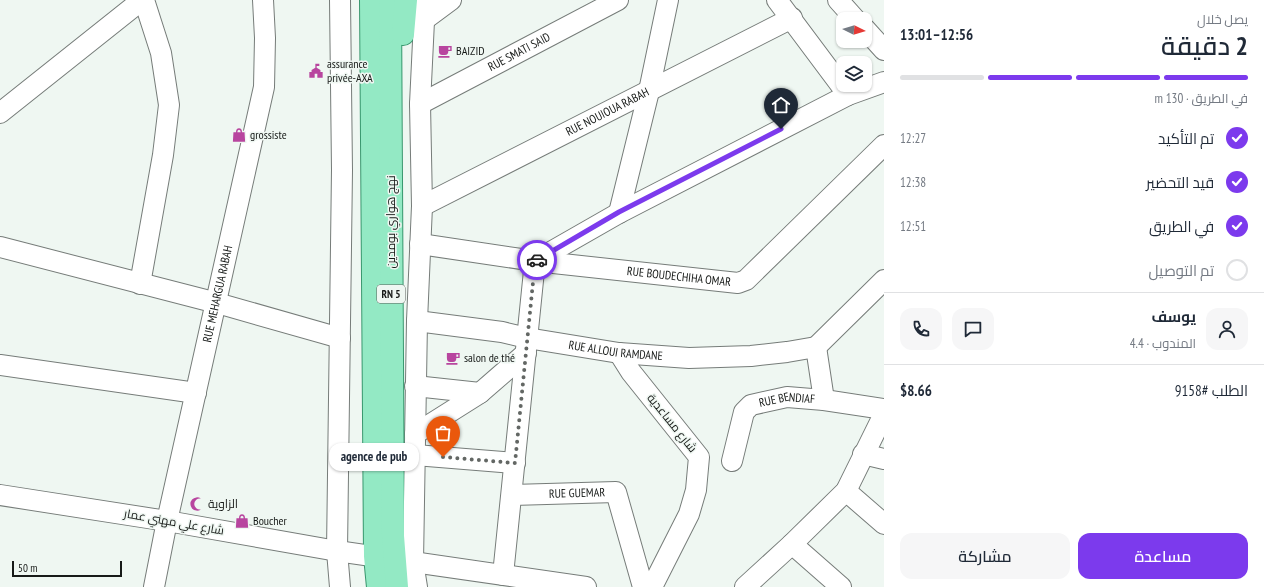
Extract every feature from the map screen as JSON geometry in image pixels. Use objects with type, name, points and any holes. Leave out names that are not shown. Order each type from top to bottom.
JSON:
[{"type":"main road","points":[[357,0],[359,42],[381,122]]},
{"type":"main road","name":"نهج هواري بومدين","points":[[371,0],[381,122],[393,536],[397,587]]},
{"type":"main road","name":"نهج هواري بومدين","points":[[381,122],[390,0]]},
{"type":"main road","points":[[381,122],[403,37],[423,6]]},
{"type":"main road","name":"نهج هواري بومدين","points":[[378,587],[394,559]]},
{"type":"street","points":[[0,113],[143,0],[161,53],[170,105],[163,155],[140,284]]},
{"type":"street","name":"RUE MEHARGUA RABAH","points":[[156,586],[167,521],[217,303],[264,87],[265,38],[263,0]]},
{"type":"street","points":[[340,0],[342,170],[337,551],[340,587]]},
{"type":"street","points":[[417,587],[394,559],[415,455],[416,321],[422,206],[420,104],[423,6],[451,0]]},
{"type":"street","name":"RUE SMATI SAID","points":[[420,104],[618,0]]},
{"type":"street","points":[[619,212],[649,91],[668,0]]},
{"type":"street","points":[[778,0],[848,95]]},
{"type":"street","points":[[838,0],[849,12]]},
{"type":"street","name":"RUE NOUIOUA RABAH","points":[[422,206],[792,18]]},
{"type":"street","points":[[872,37],[884,50]]},
{"type":"street","points":[[503,575],[535,262],[619,212],[848,95],[884,82]]},
{"type":"street","name":"RUE BOUDECHIHA OMAR","points":[[420,244],[535,262],[738,283],[746,280],[884,145]]},
{"type":"street","points":[[0,247],[217,303],[340,338]]},
{"type":"street","points":[[824,400],[816,347],[884,280]]},
{"type":"street","name":"RUE ALLOUI RAMDANE","points":[[416,321],[502,332],[527,345],[690,358],[751,356],[816,347]]},
{"type":"street","points":[[415,434],[480,393],[527,345]]},
{"type":"street","name":"شارع مساعدية","points":[[619,353],[631,372],[699,457],[696,490],[689,514],[652,587]]},
{"type":"street","points":[[0,365],[196,393]]},
{"type":"street","points":[[415,386],[480,393]]},
{"type":"street","name":"RUE BENDIAF","points":[[732,461],[744,412],[751,405],[787,397],[824,400],[884,409]]},
{"type":"street","points":[[745,587],[792,544],[846,491],[884,414]]},
{"type":"street","points":[[863,454],[884,459]]},
{"type":"street","points":[[415,455],[515,463]]},
{"type":"street","points":[[846,491],[884,524]]},
{"type":"street","name":"RUE GUEMAR","points":[[512,494],[616,492],[643,587]]},
{"type":"street","name":"شارع علي مهني عمار","points":[[0,495],[167,521],[337,551],[577,586]]},
{"type":"street","points":[[792,544],[841,587]]},
{"type":"way so far","points":[[443,457],[515,463],[535,262],[537,260]]},
{"type":"place","name":"BAIZID","points":[[445,51]]},
{"type":"place","name":"assurance privée-AXA","points":[[316,71]]},
{"type":"place","name":"grossiste","points":[[239,135]]},
{"type":"place","name":"salon de thé","points":[[453,358]]},
{"type":"place","name":"agence de pub","points":[[443,457]]},
{"type":"place","name":"الزاوية","points":[[197,504]]},
{"type":"place","name":"Boucher","points":[[242,521]]},
{"type":"route","points":[[537,260],[619,212],[781,129]]}]
